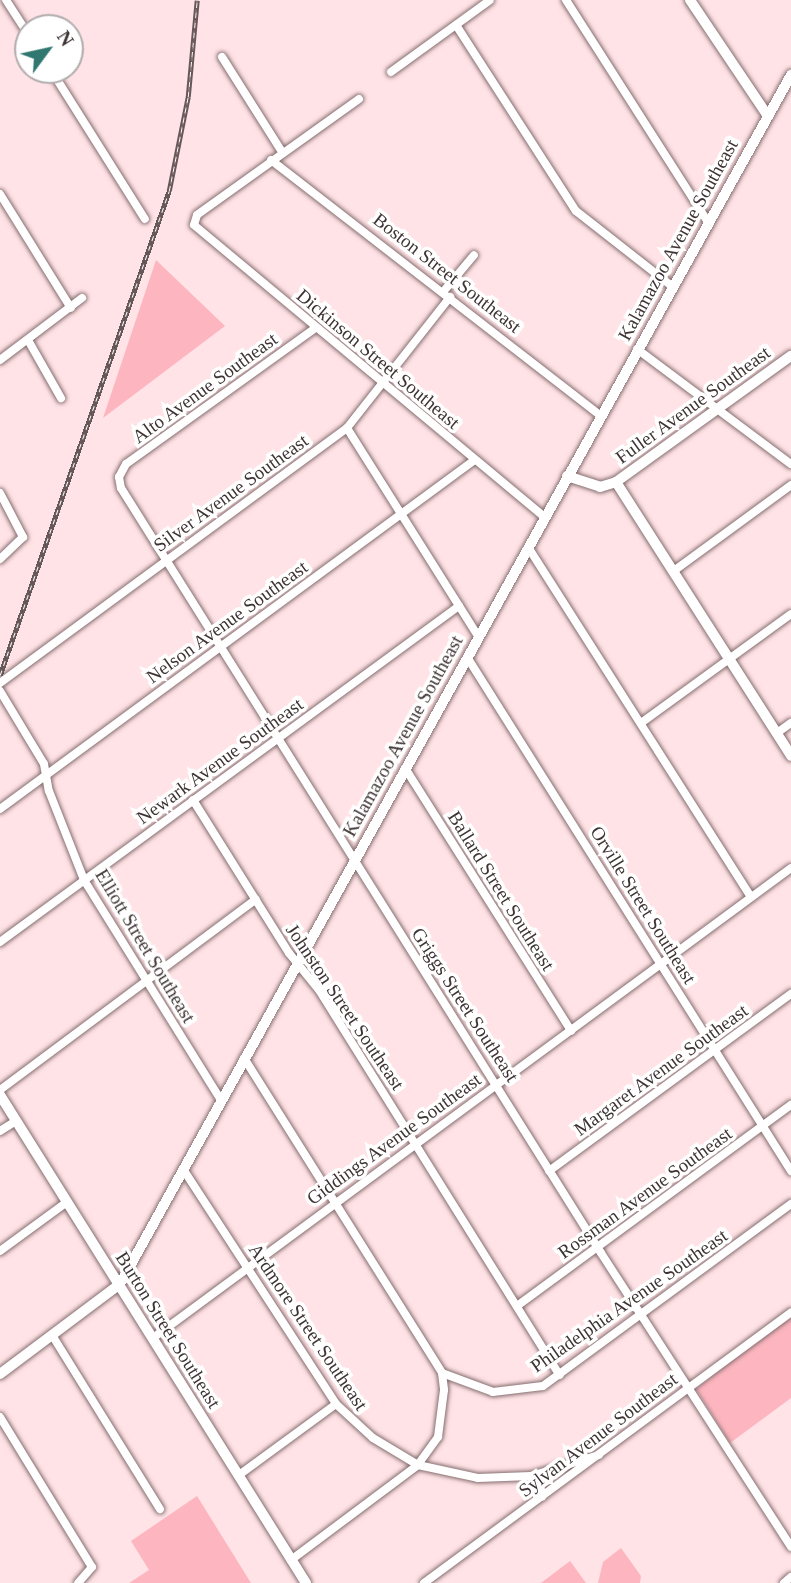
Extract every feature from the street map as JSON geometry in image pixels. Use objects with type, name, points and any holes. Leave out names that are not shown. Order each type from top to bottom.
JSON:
[{"type":"main road","name":"Kalamazoo Avenue Southeast","points":[[0,1374],[120,1284],[791,75]]},
{"type":"main road","name":"Burton Street Southeast","points":[[0,1093],[306,1583]]},
{"type":"street","points":[[391,72],[489,0]]},
{"type":"street","points":[[566,0],[709,224]]},
{"type":"street","points":[[690,0],[768,116]]},
{"type":"street","points":[[456,25],[576,211],[673,287]]},
{"type":"street","points":[[222,58],[282,152]]},
{"type":"street","points":[[60,84],[145,219]]},
{"type":"street","points":[[271,160],[359,99]]},
{"type":"street","name":"Dickinson Street Southeast","points":[[271,160],[194,223],[314,329],[544,517]]},
{"type":"street","name":"Boston Street Southeast","points":[[271,160],[600,415]]},
{"type":"street","points":[[0,194],[71,308]]},
{"type":"street","name":"Silver Avenue Southeast","points":[[0,683],[347,428],[384,387],[474,255]]},
{"type":"street","points":[[0,360],[82,298]]},
{"type":"street","name":"Alto Avenue Southeast","points":[[118,477],[126,464],[314,329]]},
{"type":"street","points":[[28,340],[61,398]]},
{"type":"street","points":[[637,349],[791,464]]},
{"type":"street","name":"Fuller Avenue Southeast","points":[[616,482],[791,356]]},
{"type":"street","points":[[347,428],[478,636]]},
{"type":"street","name":"Nelson Avenue Southeast","points":[[0,809],[473,461]]},
{"type":"street","points":[[567,476],[600,487],[616,482],[675,570],[791,756]]},
{"type":"street","name":"Griggs Street Southeast","points":[[118,477],[134,512],[279,737],[640,1316],[791,1547]]},
{"type":"street","points":[[675,570],[791,485]]},
{"type":"street","points":[[0,493],[23,537],[0,559]]},
{"type":"street","points":[[528,547],[751,897]]},
{"type":"street","name":"Newark Avenue Southeast","points":[[0,943],[459,606]]},
{"type":"street","points":[[641,723],[791,614]]},
{"type":"street","name":"Orville Street Southeast","points":[[467,657],[791,1171]]},
{"type":"street","name":"Elliott Street Southeast","points":[[0,691],[38,752],[44,776],[84,880],[221,1100]]},
{"type":"street","points":[[777,733],[791,723]]},
{"type":"street","name":"Ballard Street Southeast","points":[[405,768],[571,1031]]},
{"type":"street","points":[[550,788],[559,781]]},
{"type":"street","name":"Johnston Street Southeast","points":[[193,800],[416,1143],[560,1374]]},
{"type":"street","name":"Giddings Avenue Southeast","points":[[153,1338],[791,868]]},
{"type":"street","points":[[0,1093],[256,899]]},
{"type":"street","name":"Margaret Avenue Southeast","points":[[550,1171],[791,994]]},
{"type":"street","points":[[244,1058],[442,1373],[443,1420],[438,1437],[418,1465],[291,1560]]},
{"type":"street","name":"Rossman Avenue Southeast","points":[[517,1306],[791,1105]]},
{"type":"street","points":[[0,1131],[16,1121]]},
{"type":"street","name":"Ardmore Street Southeast","points":[[183,1169],[336,1404],[373,1438],[418,1465],[478,1478],[531,1476],[599,1455]]},
{"type":"street","points":[[0,1251],[67,1202]]},
{"type":"street","name":"Philadelphia Avenue Southeast","points":[[442,1373],[493,1392],[543,1385],[791,1204]]},
{"type":"street","name":"Sylvan Avenue Southeast","points":[[424,1583],[791,1312]]},
{"type":"street","points":[[52,1335],[160,1508]]},
{"type":"street","points":[[239,1475],[336,1404]]},
{"type":"street","points":[[0,1417],[92,1567],[78,1583]]},
{"type":"street","points":[[531,1476],[540,1483],[542,1497]]},
{"type":"street","points":[[783,1583],[791,1577]]},
{"type":"shaded area","points":[[156,260],[225,326],[103,418]]},
{"type":"shaded area","points":[[791,1315],[791,1398],[730,1443],[696,1389]]},
{"type":"shaded area","points":[[197,1496],[251,1583],[129,1583],[149,1570],[131,1541]]},
{"type":"shaded area","points":[[621,1548],[641,1576],[640,1583],[598,1583],[603,1562]]},
{"type":"shaded area","points":[[570,1561],[586,1583],[541,1583]]},
{"type":"railway","points":[[0,675],[169,191],[188,97],[197,0]]}]
